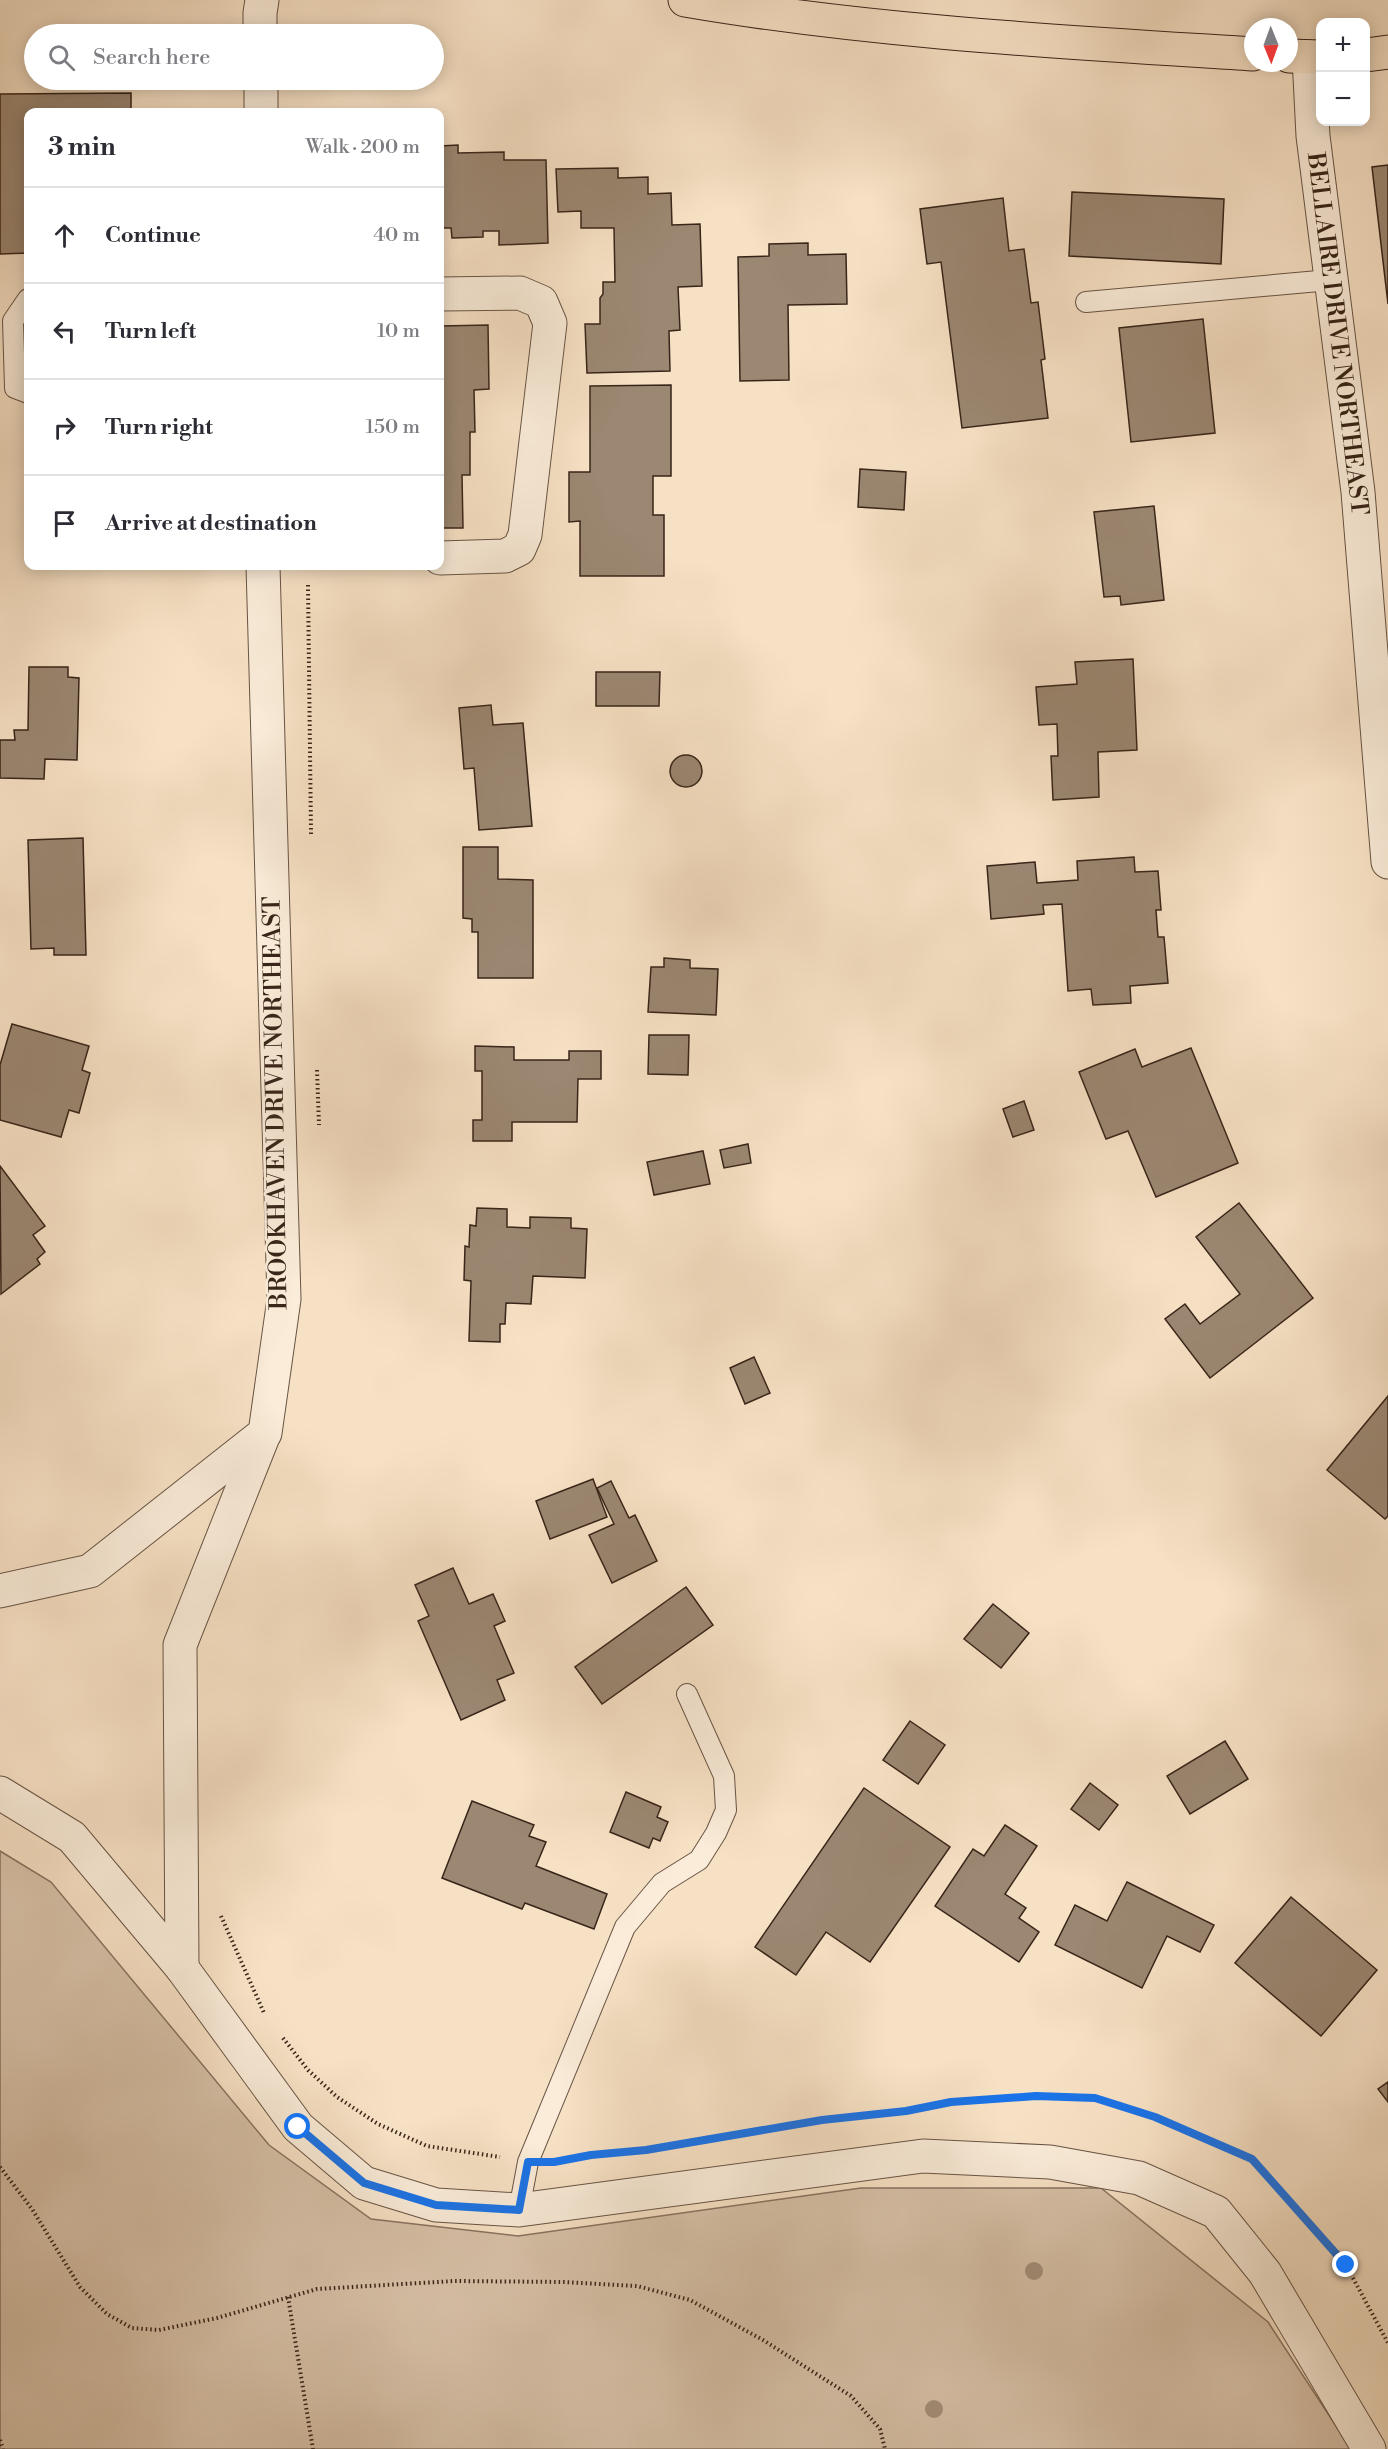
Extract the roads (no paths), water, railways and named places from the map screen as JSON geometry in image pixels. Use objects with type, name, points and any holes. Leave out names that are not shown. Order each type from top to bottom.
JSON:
[{"type":"highway","points":[[685,0],[769,7],[1057,41],[1244,53]]},
{"type":"highway","points":[[1370,54],[1388,52]]},
{"type":"street","points":[[260,24],[262,0]]},
{"type":"street","name":"BELLAIRE DRIVE NORTHEAST","points":[[1306,57],[1330,280],[1358,492],[1388,862]]},
{"type":"street","points":[[261,90],[261,108]]},
{"type":"street","points":[[444,294],[520,293],[541,302],[550,323],[525,535],[519,549],[505,555],[444,558]]},
{"type":"street","name":"BROOKHAVEN DRIVE NORTHEAST","points":[[182,1968],[180,1645],[265,1433],[284,1299],[263,570]]},
{"type":"street","points":[[0,1592],[90,1571],[265,1433]]},
{"type":"street","points":[[0,1793],[72,1837],[182,1968],[298,2127],[364,2183],[436,2205],[519,2210],[923,2156],[1050,2162],[1139,2178],[1216,2212],[1265,2273],[1369,2449]]},
{"type":"lane","points":[[1086,302],[1330,280]]},
{"type":"lane","points":[[24,306],[13,321],[15,388],[24,391]]},
{"type":"lane","points":[[519,2210],[528,2162],[625,1927],[662,1883],[699,1860],[716,1833],[726,1810],[724,1776],[687,1694]]}]
